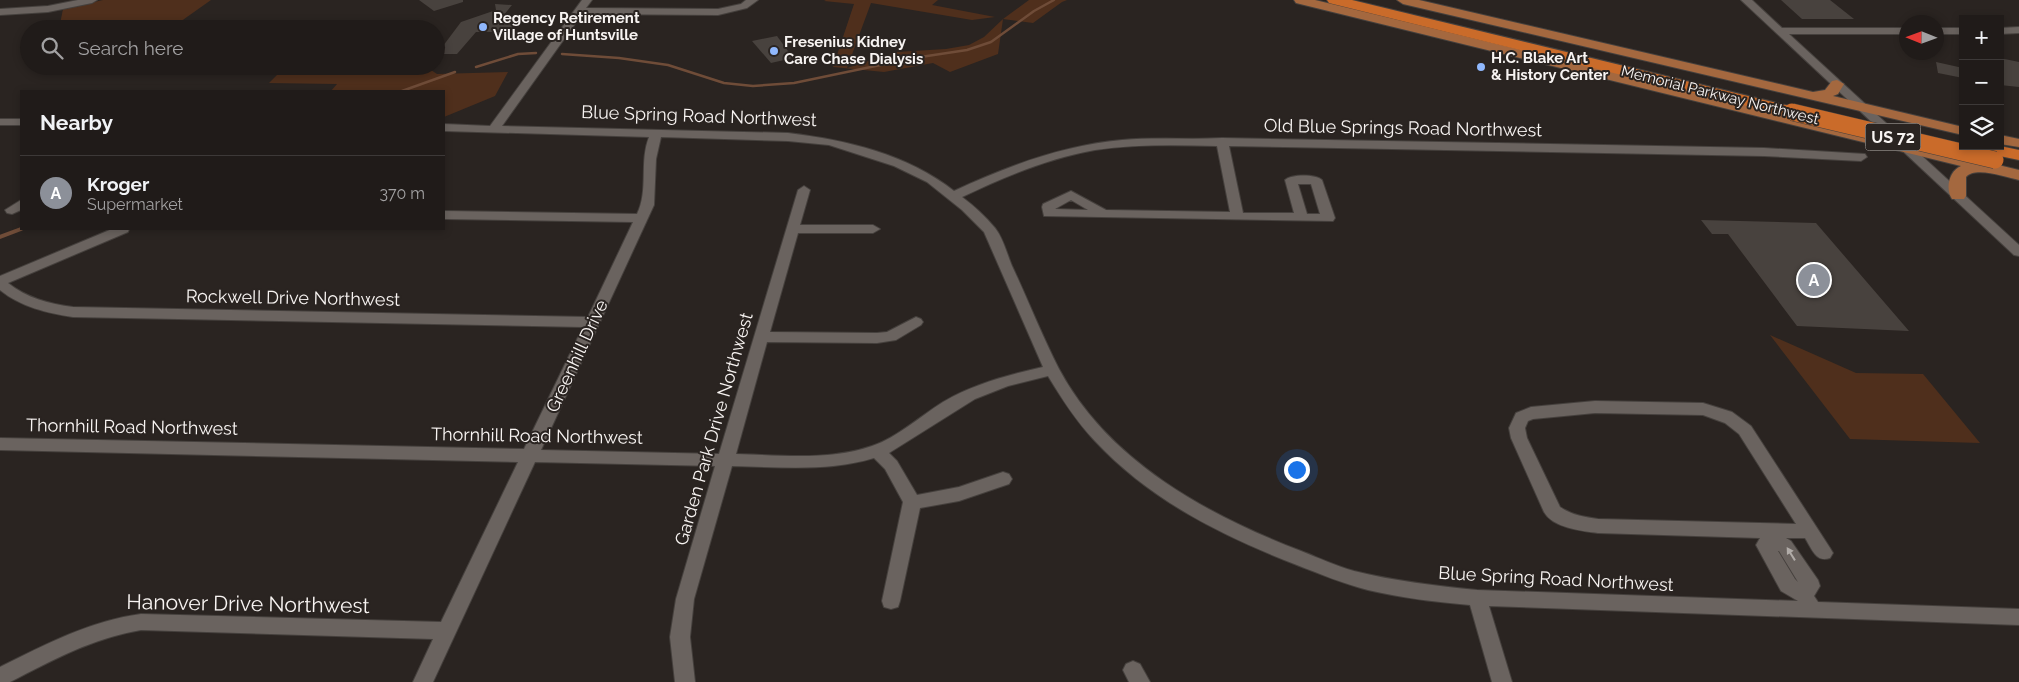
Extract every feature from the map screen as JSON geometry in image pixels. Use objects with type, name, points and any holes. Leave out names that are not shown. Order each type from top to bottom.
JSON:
[{"type":"highway","name":"US 72","points":[[1320,0],[1412,15]]},
{"type":"highway","name":"Memorial Parkway Northwest","points":[[1334,0],[1412,15]]},
{"type":"highway","name":"Memorial Parkway Northwest","points":[[1362,0],[1412,15],[1788,111],[1991,153],[2019,155]]},
{"type":"highway","name":"US 72","points":[[1372,0],[1412,15]]},
{"type":"highway","name":"Memorial Parkway Northwest","points":[[1788,111],[1959,142]]},
{"type":"highway","name":"Memorial Parkway Northwest","points":[[1991,153],[2019,165]]},
{"type":"main road","points":[[1300,0],[1788,111],[1827,123],[1834,119],[1822,106],[1775,88]]},
{"type":"main road","points":[[1403,0],[1959,130]]},
{"type":"main road","points":[[1809,96],[1829,94],[1835,90],[1837,84]]},
{"type":"main road","points":[[1788,111],[1907,149],[1991,153],[2019,175]]},
{"type":"main road","points":[[1959,137],[1945,142],[1952,154],[1991,153],[2019,143]]},
{"type":"main road","points":[[1958,196],[1957,179],[1960,173],[1974,168],[1991,153]]},
{"type":"street","points":[[0,12],[48,9],[92,0]]},
{"type":"street","points":[[494,129],[588,0]]},
{"type":"street","points":[[579,11],[718,12],[744,6],[753,0]]},
{"type":"street","points":[[1746,0],[2019,252]]},
{"type":"street","points":[[2004,31],[2019,30]]},
{"type":"street","points":[[1780,31],[1899,31]]},
{"type":"street","points":[[1944,31],[1959,31]]},
{"type":"street","points":[[0,122],[20,122]]},
{"type":"street","name":"Blue Spring Road Northwest","points":[[445,128],[788,137],[830,142],[916,170],[954,196],[990,231],[1052,370],[1064,392],[1102,439],[1157,485],[1187,507],[1220,526],[1262,545],[1353,578],[1433,594],[1477,598],[1809,603],[2019,617]]},
{"type":"street","name":"Greenhill Drive","points":[[423,682],[648,205],[650,195],[648,158],[650,146],[657,133]]},
{"type":"street","points":[[1222,142],[1237,216]]},
{"type":"street","name":"Old Blue Springs Road Northwest","points":[[954,196],[1014,169],[1058,155],[1094,147],[1138,143],[1222,142],[1764,152],[1862,157]]},
{"type":"street","name":"Garden Park Drive Northwest","points":[[685,682],[680,637],[684,599],[804,190]]},
{"type":"street","points":[[1101,212],[1301,217]]},
{"type":"street","points":[[445,215],[642,218]]},
{"type":"street","points":[[793,229],[873,229]]},
{"type":"street","points":[[0,282],[120,230]]},
{"type":"street","name":"Rockwell Drive Northwest","points":[[0,282],[12,294],[28,302],[50,309],[73,312],[594,322]]},
{"type":"street","points":[[762,337],[877,338],[892,336],[916,322]]},
{"type":"street","name":"Thornhill Road Northwest","points":[[0,444],[726,460],[840,460],[878,451],[900,440],[957,401],[987,386],[1052,370]]},
{"type":"street","points":[[1810,531],[1768,535],[1575,524],[1553,512],[1519,438],[1517,428],[1522,418],[1531,413],[1595,407],[1714,411],[1738,423],[1745,430],[1810,531],[1824,553]]},
{"type":"street","points":[[878,451],[891,465],[912,502],[891,601]]},
{"type":"street","points":[[912,502],[932,500],[976,490],[1004,479]]},
{"type":"street","points":[[1768,535],[1786,546],[1811,586],[1809,603]]},
{"type":"street","points":[[1477,598],[1502,682]]},
{"type":"street","name":"Hanover Drive Northwest","points":[[0,677],[81,637],[123,624],[141,622],[447,631]]},
{"type":"shaded area","points":[[103,0],[211,0],[183,20],[61,20],[63,9]]},
{"type":"shaded area","points":[[938,0],[932,5],[995,17],[972,20],[871,3],[847,68],[896,52],[946,49],[969,45],[984,37],[1003,19],[998,54],[950,72],[933,63],[884,72],[833,67],[854,4],[824,1]]},
{"type":"shaded area","points":[[1029,0],[1067,0],[1033,23],[1003,19]]},
{"type":"shaded area","points":[[508,72],[495,96],[445,117],[445,90],[332,90],[337,84],[269,83],[277,75],[445,75]]},
{"type":"shaded area","points":[[1770,335],[1856,373],[1923,374],[1980,443],[1850,439]]},
{"type":"building","points":[[419,0],[463,0],[463,2],[434,11]]},
{"type":"building","points":[[1781,0],[1830,0],[1854,19],[1802,19]]},
{"type":"building","points":[[495,4],[512,5],[498,22],[518,22],[513,32],[476,32],[457,54],[445,54],[445,43],[461,22],[496,10]]},
{"type":"building","name":"Fresenius Kidney Care Chase Dialysis","points":[[777,36],[793,58],[771,63],[752,41]]},
{"type":"building","points":[[2004,59],[2019,62],[2019,87],[2004,85]]},
{"type":"building","points":[[1936,62],[1959,67],[1959,77],[1938,73]]},
{"type":"building","points":[[1701,220],[1816,223],[1909,331],[1797,326],[1728,234],[1712,234]]},
{"type":"waterway","points":[[562,54],[619,58],[668,65],[724,83],[753,86],[794,83],[914,58],[967,50],[991,42],[1034,11],[1054,0]]},
{"type":"waterway","points":[[476,67],[518,54],[536,53]]},
{"type":"waterway","points":[[405,90],[455,72]]},
{"type":"waterway","points":[[0,237],[20,229]]},
{"type":"place","name":"Regency Retirement Village of Huntsville","points":[[483,27]]},
{"type":"place","name":"Fresenius Kidney Care Chase Dialysis","points":[[774,51]]},
{"type":"place","name":"H.C. Blake Art & History Center","points":[[1481,67]]},
{"type":"place","name":"Kroger","points":[[1814,280]]}]
